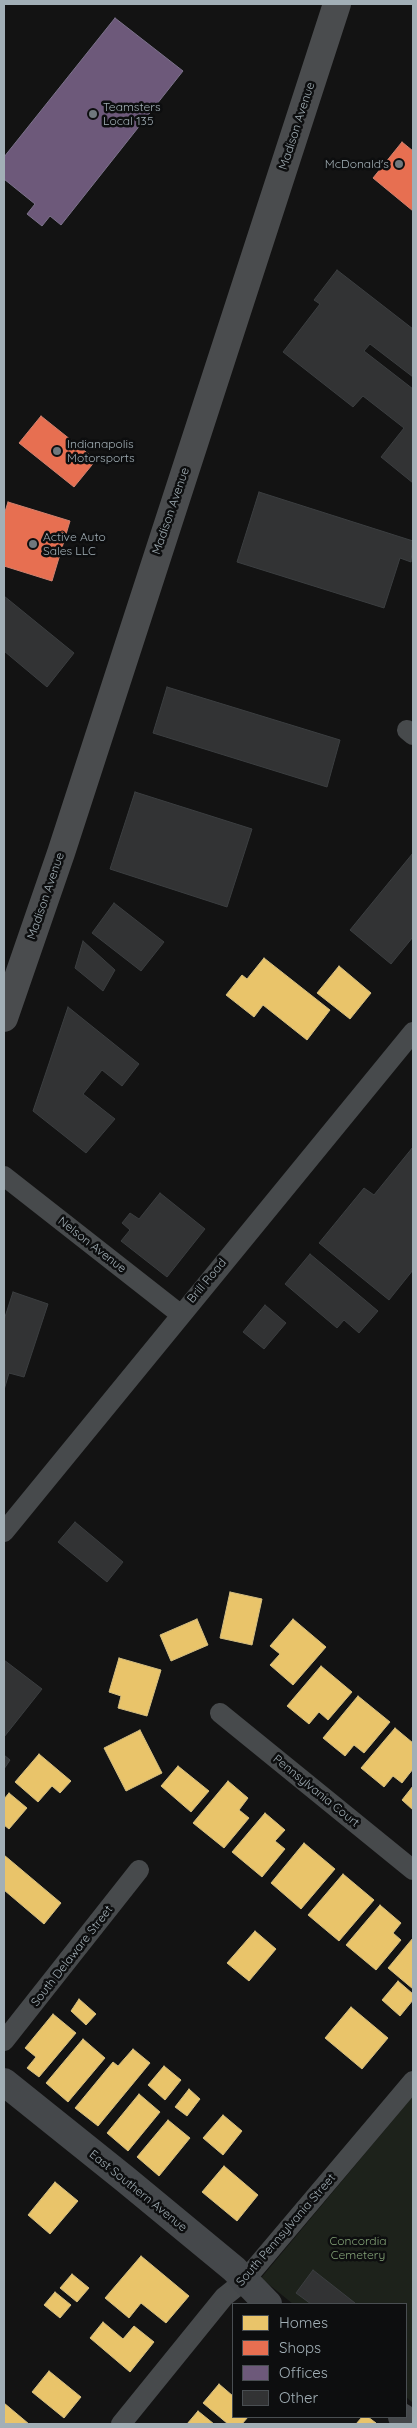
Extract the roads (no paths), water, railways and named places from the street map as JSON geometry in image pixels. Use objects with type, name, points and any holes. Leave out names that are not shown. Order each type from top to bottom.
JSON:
[{"type":"main road","name":"Madison Avenue","points":[[4,1018],[61,853],[337,4]]},
{"type":"street","name":"Brill Road","points":[[4,1532],[180,1314],[413,1032]]},
{"type":"street","name":"Nelson Avenue","points":[[4,1176],[180,1314]]},
{"type":"street","name":"Pennsylvania Court","points":[[220,1713],[413,1870]]},
{"type":"street","name":"South Delaware Street","points":[[4,2041],[139,1870]]},
{"type":"street","name":"South Pennsylvania Street","points":[[121,2424],[224,2297],[244,2281],[413,2081]]},
{"type":"street","name":"East Southern Avenue","points":[[4,2082],[126,2179],[234,2269],[267,2303]]},
{"type":"place","name":"Teamsters Local 135","points":[[93,114]]},
{"type":"place","name":"McDonald's","points":[[399,164]]},
{"type":"place","name":"Indianapolis Motorsports","points":[[57,451]]},
{"type":"place","name":"Active Auto Sales LLC","points":[[33,544]]},
{"type":"park label","name":"Concordia Cemetery","points":[[358,2248]]}]
